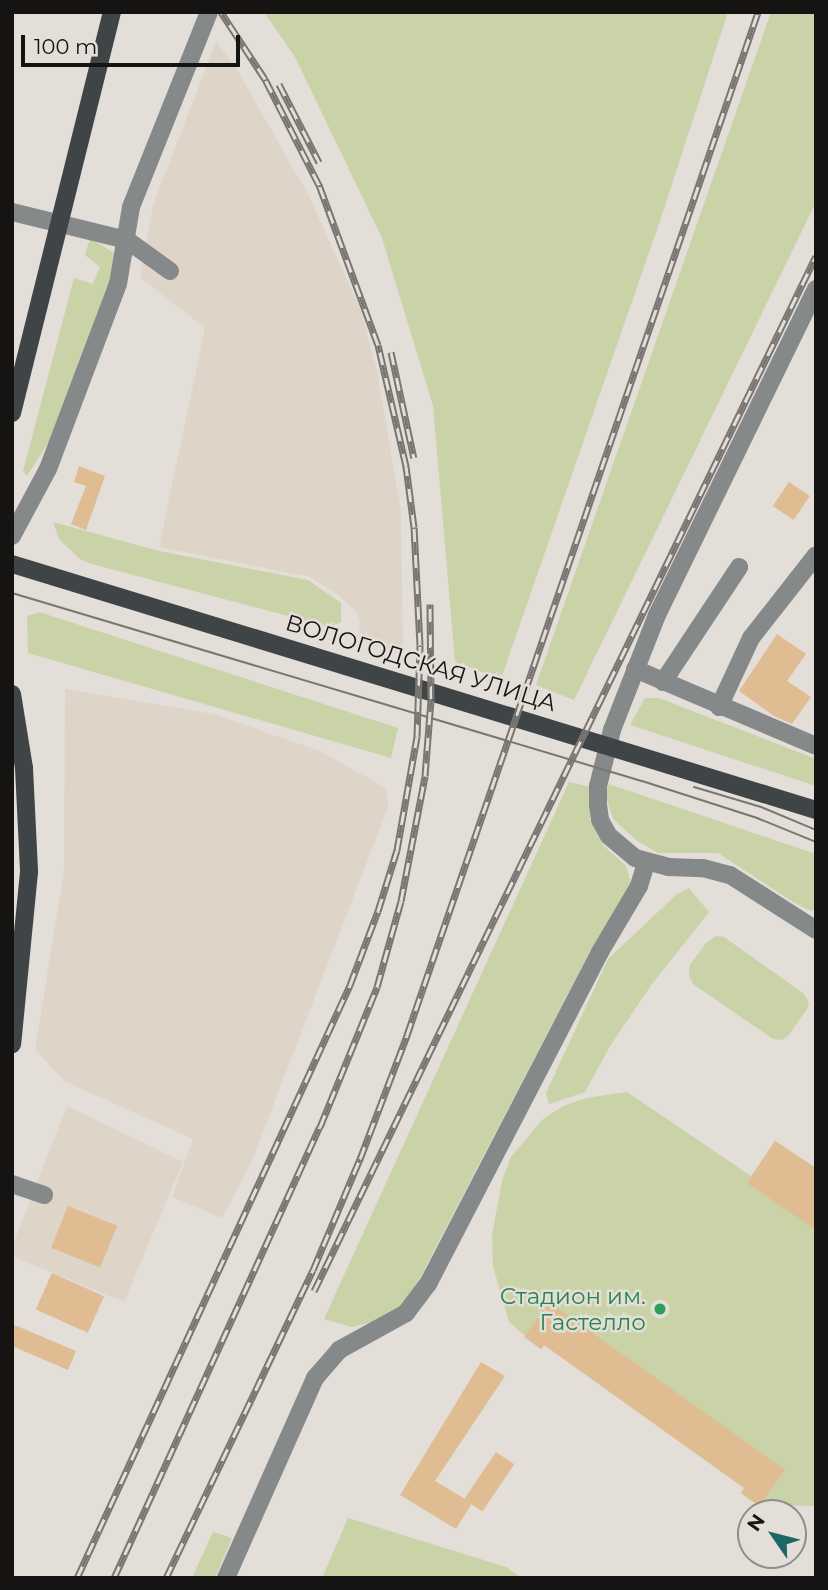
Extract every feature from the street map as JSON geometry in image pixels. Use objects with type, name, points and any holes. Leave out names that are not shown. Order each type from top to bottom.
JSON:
[{"type":"main road","points":[[12,413],[112,12]]},
{"type":"main road","name":"ВОЛОГОДСКАЯ УЛИЦА","points":[[12,565],[816,810]]},
{"type":"main road","points":[[12,694],[24,768],[29,872],[12,1044]]},
{"type":"street","points":[[12,536],[48,469],[118,284],[131,207],[209,12]]},
{"type":"street","points":[[12,212],[127,240],[170,271]]},
{"type":"street","points":[[816,289],[657,615],[612,730],[598,786],[600,820],[609,836],[635,858],[646,863],[703,868],[730,875],[816,930]]},
{"type":"street","points":[[719,707],[751,638],[816,555]]},
{"type":"street","points":[[663,682],[739,567]]},
{"type":"street","points":[[635,669],[816,746]]},
{"type":"street","points":[[226,1578],[315,1378],[339,1350],[385,1326],[420,1298],[600,952],[639,886],[646,863]]},
{"type":"street","points":[[12,1184],[44,1195]]},
{"type":"shaded area","points":[[216,42],[235,66],[309,196],[361,311],[377,371],[401,511],[403,655],[358,640],[360,622],[356,611],[338,595],[310,577],[159,547],[205,328],[140,277],[153,205]]},
{"type":"shaded area","points":[[65,689],[213,714],[320,751],[386,788],[388,807],[251,1163],[222,1218],[172,1197],[193,1139],[64,1081],[35,1049],[64,871]]},
{"type":"shaded area","points":[[67,1106],[183,1162],[124,1302],[12,1256],[12,1247]]},
{"type":"green space","points":[[264,12],[728,12],[661,218],[501,679],[455,662],[433,406],[382,238],[295,57]]},
{"type":"green space","points":[[771,12],[816,12],[816,202],[574,700],[536,685]]},
{"type":"green space","points":[[90,238],[117,255],[113,283],[57,429],[27,476],[23,471],[74,278],[93,284],[100,267],[85,255]]},
{"type":"green space","points":[[53,522],[159,551],[308,580],[341,603],[341,622],[330,627],[92,564],[80,559],[59,539]]},
{"type":"green space","points":[[39,612],[398,728],[391,758],[28,653],[27,616]]},
{"type":"green space","points":[[645,698],[659,698],[816,759],[816,786],[630,725]]},
{"type":"green space","points":[[569,782],[591,787],[590,820],[604,846],[626,866],[632,886],[589,953],[413,1291],[397,1309],[373,1322],[352,1327],[324,1319]]},
{"type":"green space","points":[[609,784],[816,854],[816,909],[811,911],[793,902],[718,853],[658,853],[636,840],[613,819],[605,793]]},
{"type":"green space","points":[[689,888],[709,912],[652,984],[610,1046],[585,1092],[549,1104],[546,1093],[608,959],[677,894]]},
{"type":"green space","points":[[716,936],[724,937],[804,994],[809,1003],[807,1009],[788,1036],[782,1040],[773,1039],[693,984],[689,975],[690,965],[706,943]]},
{"type":"green space","name":"Стадион им. Гастелло","points":[[627,1092],[751,1176],[775,1141],[816,1168],[816,1506],[807,1506],[807,1499],[749,1499],[741,1493],[744,1488],[545,1345],[541,1349],[509,1322],[493,1266],[492,1235],[502,1181],[511,1157],[542,1120],[563,1106],[586,1098]]},
{"type":"green space","points":[[348,1518],[506,1567],[522,1578],[322,1578]]},
{"type":"green space","points":[[213,1532],[232,1538],[215,1578],[192,1578]]},
{"type":"building","points":[[79,466],[105,476],[86,530],[71,524],[86,486],[74,482]]},
{"type":"building","points":[[789,482],[810,496],[794,520],[773,506]]},
{"type":"building","points":[[777,634],[806,654],[787,681],[811,697],[792,724],[774,716],[739,691]]},
{"type":"building","points":[[775,1141],[816,1168],[816,1230],[747,1183]]},
{"type":"building","points":[[68,1206],[117,1226],[100,1268],[51,1248]]},
{"type":"building","points":[[52,1273],[104,1296],[88,1333],[36,1310]]},
{"type":"building","points":[[549,1302],[785,1470],[764,1499],[749,1499],[741,1493],[744,1488],[544,1345],[541,1349],[524,1337]]},
{"type":"building","points":[[12,1324],[76,1351],[68,1370],[12,1346]]},
{"type":"building","points":[[481,1362],[505,1376],[435,1481],[472,1503],[456,1529],[400,1495]]},
{"type":"building","points":[[496,1452],[514,1464],[482,1512],[464,1499]]},
{"type":"tram line","points":[[12,593],[642,781],[757,818],[816,842]]},
{"type":"tram line","points":[[694,787],[761,807],[816,830]]},
{"type":"railway","points":[[77,1578],[350,985],[378,911],[397,850],[417,737],[420,645],[414,527],[406,466],[378,345],[319,185],[265,79],[221,12]]},
{"type":"railway","points":[[166,1578],[313,1270],[360,1159],[407,1035],[758,12]]},
{"type":"railway","points":[[279,84],[319,162]]},
{"type":"railway","points":[[314,1291],[816,256]]},
{"type":"railway","points":[[391,352],[414,458]]},
{"type":"railway","points":[[114,1578],[320,1127],[377,987],[401,901],[425,776],[431,699],[430,604]]},
{"type":"place","name":"Стадион им. Гастелло","points":[[660,1309]]}]
